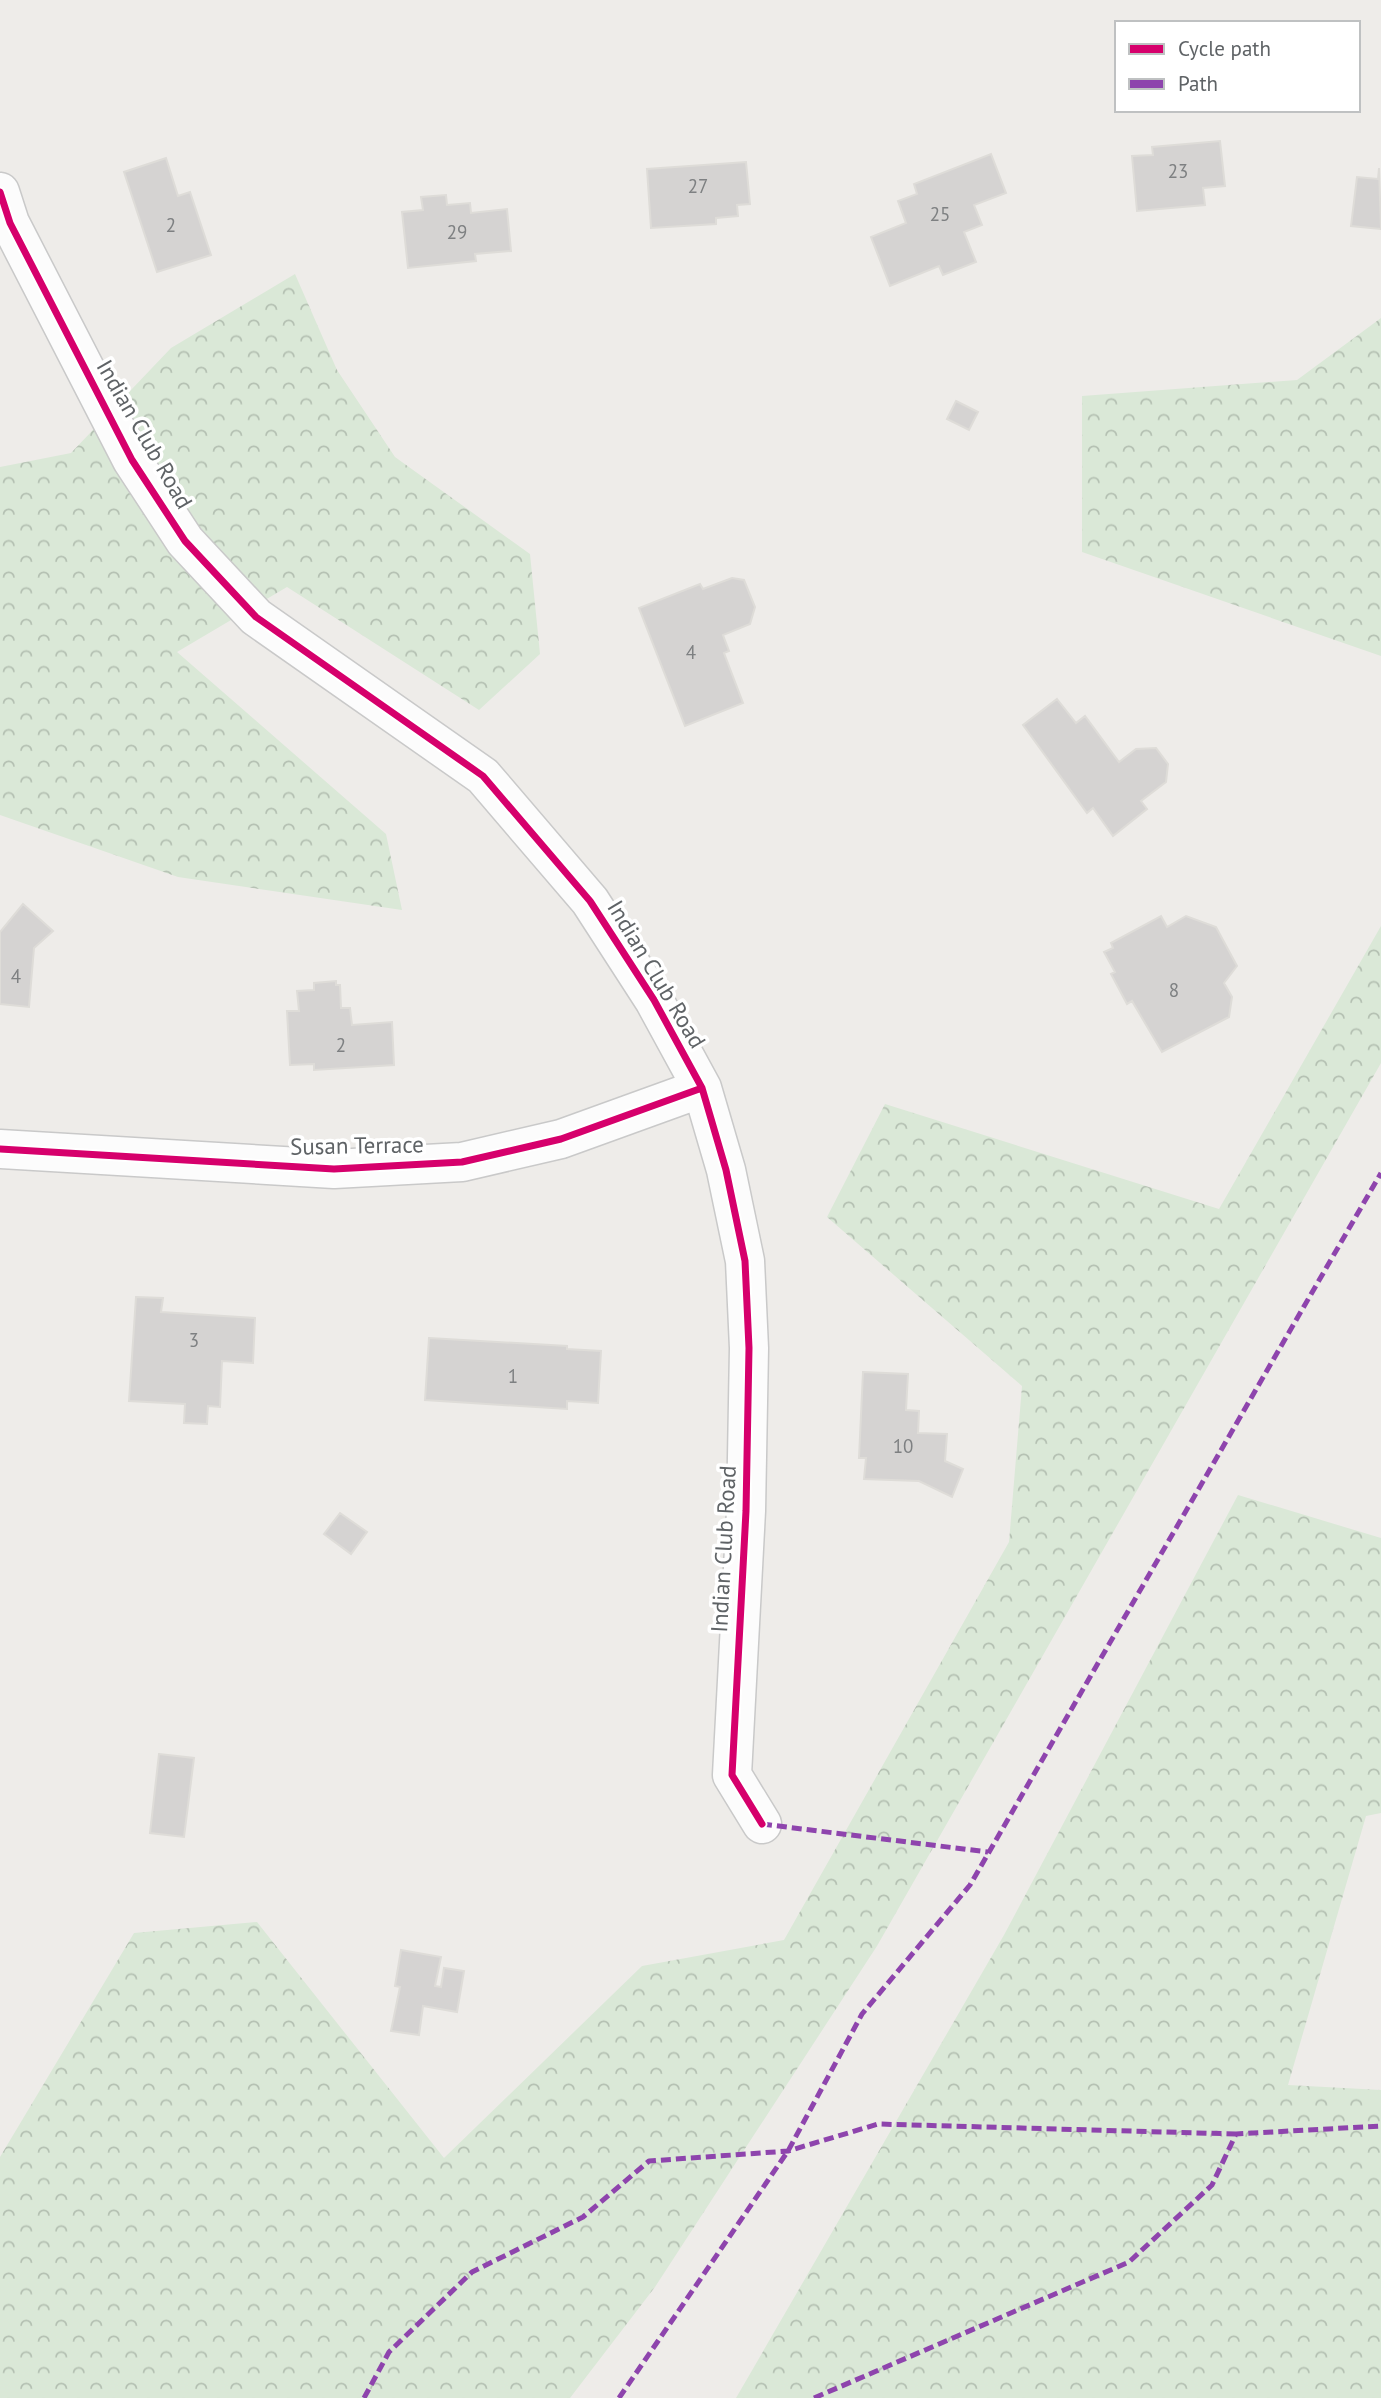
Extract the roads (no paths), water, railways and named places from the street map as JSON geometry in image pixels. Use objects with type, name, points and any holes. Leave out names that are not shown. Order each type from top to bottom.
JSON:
[{"type":"street","name":"Indian Club Road","points":[[0,192],[10,222],[132,460],[185,541],[256,617],[482,776],[590,901],[654,1000],[702,1088],[726,1170],[745,1261],[749,1348],[746,1497],[732,1775],[762,1824]]},
{"type":"street","name":"Susan Terrace","points":[[0,1149],[334,1169],[462,1162],[561,1139],[702,1088]]}]
